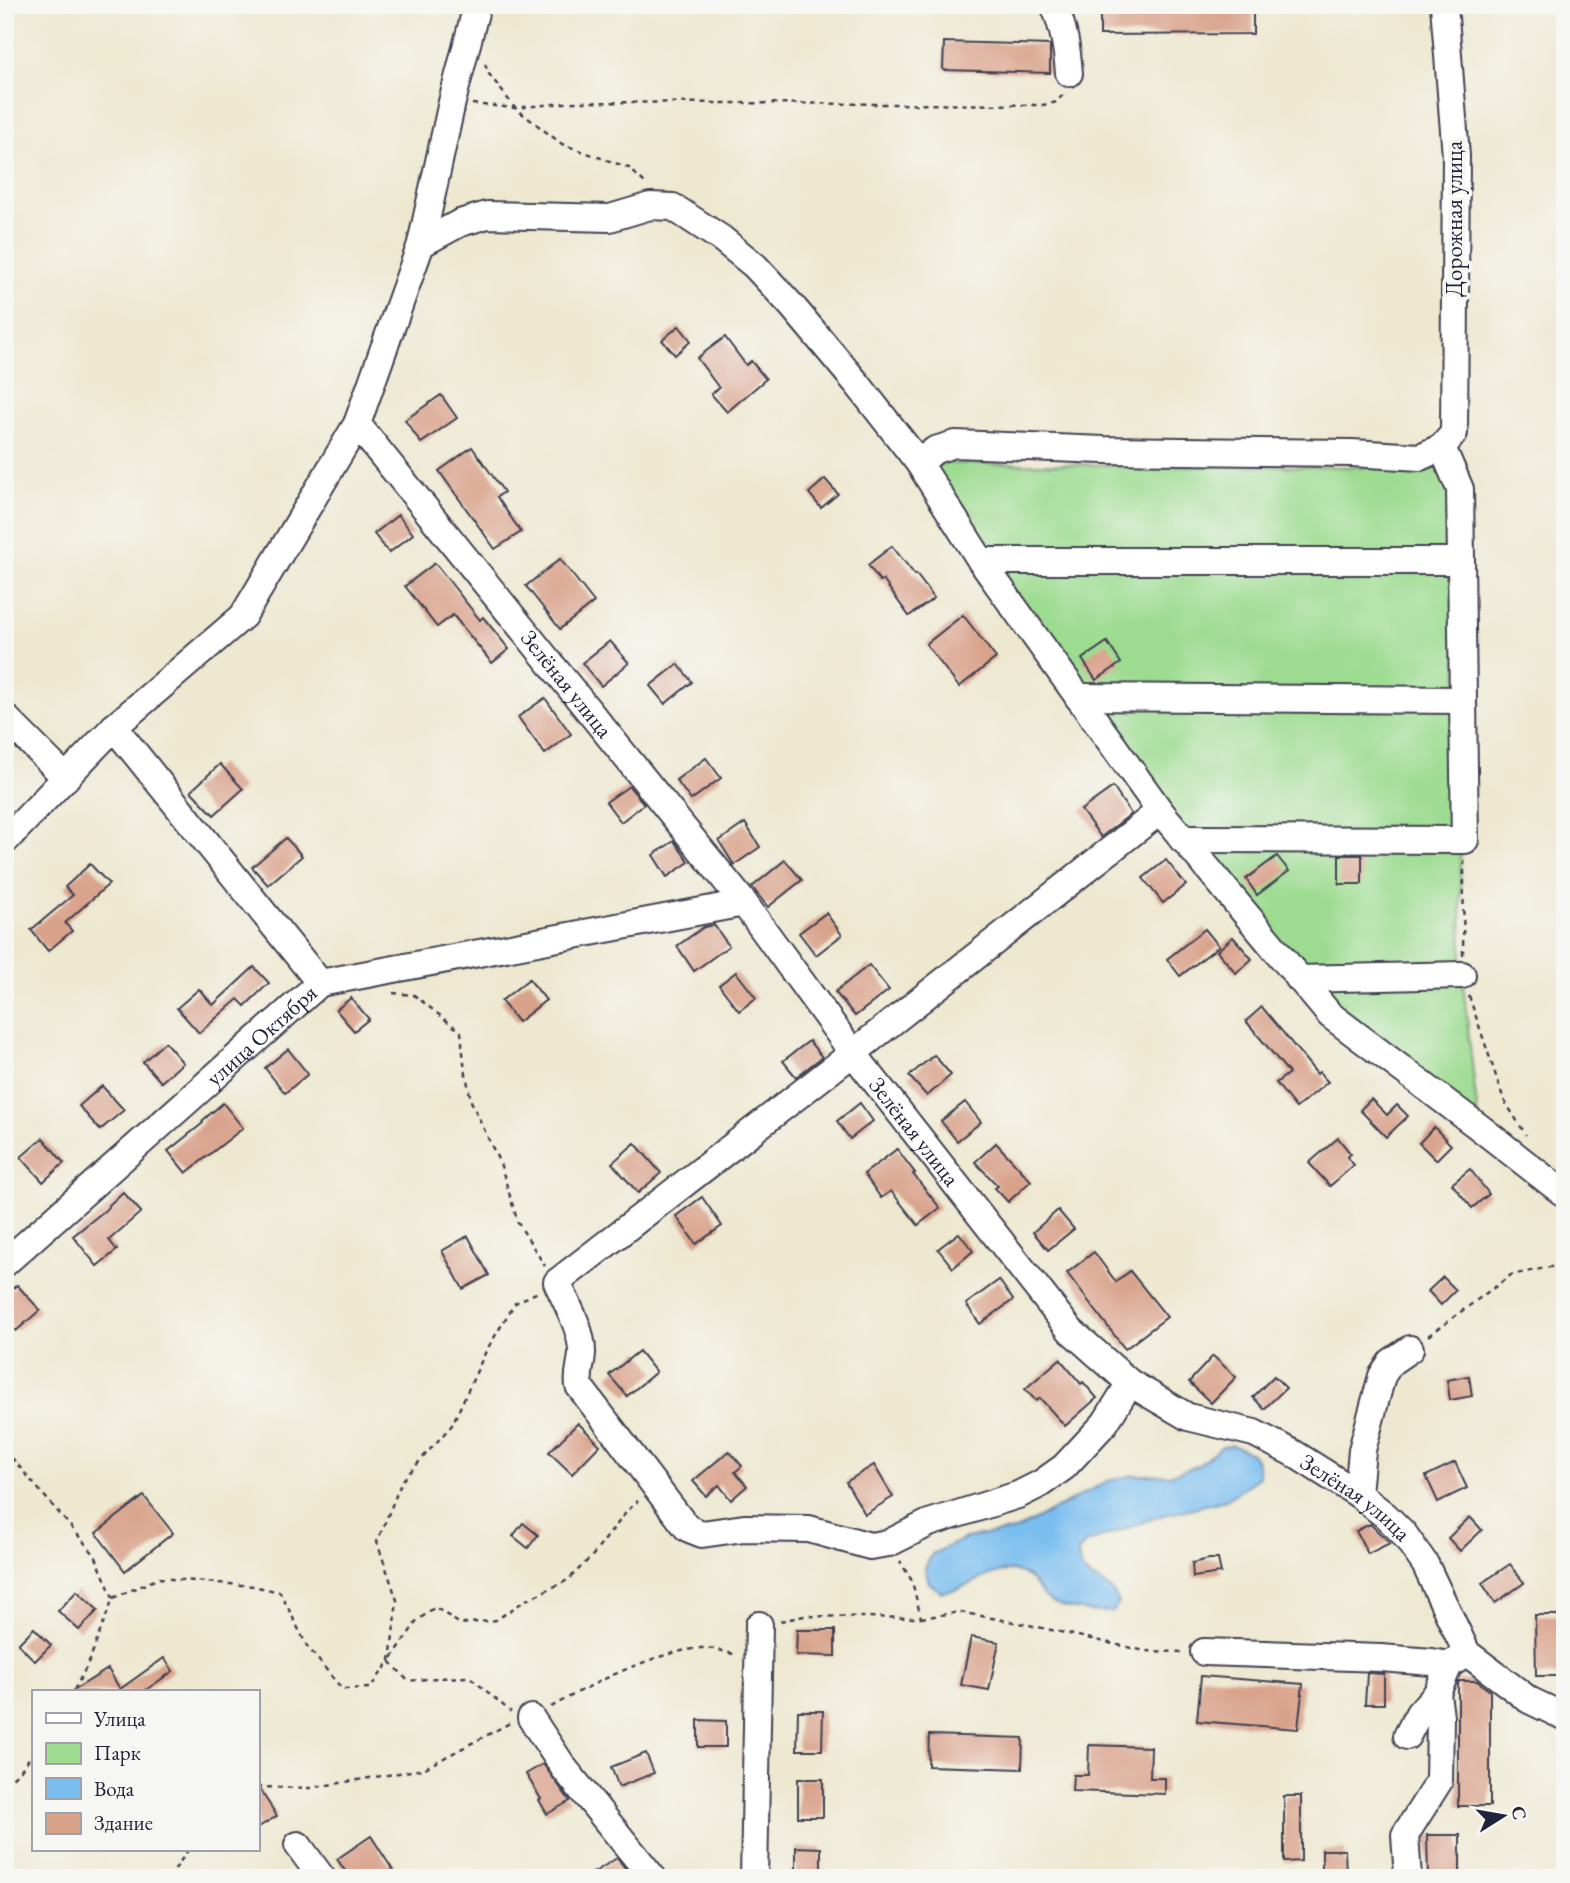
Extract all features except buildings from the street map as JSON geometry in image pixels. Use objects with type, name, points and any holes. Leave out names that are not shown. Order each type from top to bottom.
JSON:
[{"type":"street","points":[[5,841],[114,727],[243,616],[357,424],[421,244],[452,102],[477,5]]},
{"type":"street","points":[[1054,5],[1067,46],[1069,73]]},
{"type":"street","name":"Дорожная улица","points":[[1444,5],[1455,156],[1448,440]]},
{"type":"street","points":[[421,244],[460,223],[487,215],[610,218],[650,205],[673,207],[722,239],[755,266],[859,386],[919,463],[981,561],[1160,811],[1330,1015],[1562,1192]]},
{"type":"street","name":"Зелёная улица","points":[[357,424],[744,904],[853,1053],[1070,1330],[1130,1383],[1188,1417],[1254,1433],[1293,1453],[1358,1494],[1404,1534],[1425,1564],[1458,1659],[1529,1700],[1565,1717]]},
{"type":"street","points":[[919,463],[935,450],[955,444],[1420,457],[1448,440],[1460,489],[1465,840],[1182,839]]},
{"type":"street","points":[[981,561],[1460,561]]},
{"type":"street","points":[[1078,696],[1464,700]]},
{"type":"street","points":[[5,717],[66,778]]},
{"type":"street","points":[[114,727],[320,983]]},
{"type":"street","points":[[1130,1383],[1105,1423],[1065,1467],[1040,1484],[1018,1495],[929,1522],[889,1544],[870,1546],[809,1529],[744,1528],[702,1534],[687,1528],[579,1386],[578,1373],[582,1353],[579,1334],[557,1282],[1160,811]]},
{"type":"street","name":"улица Октября","points":[[5,1263],[320,983],[744,904]]},
{"type":"street","points":[[1300,979],[1462,975]]},
{"type":"street","points":[[1358,1494],[1362,1450],[1382,1376],[1391,1363],[1410,1349]]},
{"type":"street","points":[[754,1878],[759,1625]]},
{"type":"street","points":[[1204,1653],[1432,1662],[1458,1659]]},
{"type":"street","points":[[1406,1736],[1458,1659]]},
{"type":"street","points":[[1408,1878],[1405,1835],[1439,1781],[1440,1717],[1437,1693]]},
{"type":"street","points":[[531,1718],[564,1768],[653,1878]]},
{"type":"street","points":[[298,1845],[322,1878]]},
{"type":"path","points":[[485,64],[489,74],[515,108],[562,144],[629,168],[646,183]]},
{"type":"path","points":[[452,102],[515,108],[575,102],[1043,105],[1057,102],[1068,88],[1069,73]]},
{"type":"path","points":[[1465,840],[1462,975],[1504,1100],[1526,1135]]},
{"type":"path","points":[[259,1787],[310,1788],[423,1769],[519,1718],[470,1677],[408,1681],[390,1661],[397,1600],[377,1542],[402,1481],[452,1425],[486,1351],[515,1303],[557,1282],[539,1259],[518,1223],[501,1166],[471,1101],[461,1032],[414,995],[387,992]]},
{"type":"path","points":[[1410,1349],[1511,1275],[1565,1264]]},
{"type":"path","points":[[5,1450],[95,1555],[113,1598],[89,1664],[74,1690]]},
{"type":"path","points":[[113,1598],[159,1578],[253,1586],[280,1592],[307,1646],[342,1689],[370,1688],[417,1621],[435,1607],[460,1624],[496,1620],[526,1600],[568,1580],[593,1555],[628,1510],[655,1487]]},
{"type":"path","points":[[889,1544],[912,1581],[921,1618]]},
{"type":"path","points":[[759,1625],[804,1616],[921,1618],[960,1612],[1145,1651],[1204,1653]]},
{"type":"path","points":[[531,1718],[601,1679],[667,1655],[704,1647],[758,1660]]},
{"type":"path","points":[[5,1784],[20,1772],[32,1754]]},
{"type":"path","points":[[169,1878],[187,1852]]},
{"type":"green space","points":[[919,463],[1455,468],[1462,974],[1479,1127],[1330,1015],[1182,839]]},
{"type":"water","points":[[1232,1445],[1253,1455],[1258,1464],[1259,1477],[1226,1500],[1160,1516],[1086,1543],[1078,1552],[1085,1574],[1106,1585],[1113,1592],[1118,1602],[1114,1611],[1089,1611],[1052,1602],[1024,1575],[1014,1571],[992,1574],[949,1591],[941,1592],[929,1583],[925,1568],[932,1554],[966,1538],[1016,1530],[1108,1481],[1133,1475],[1169,1475],[1197,1466],[1221,1447]]}]
